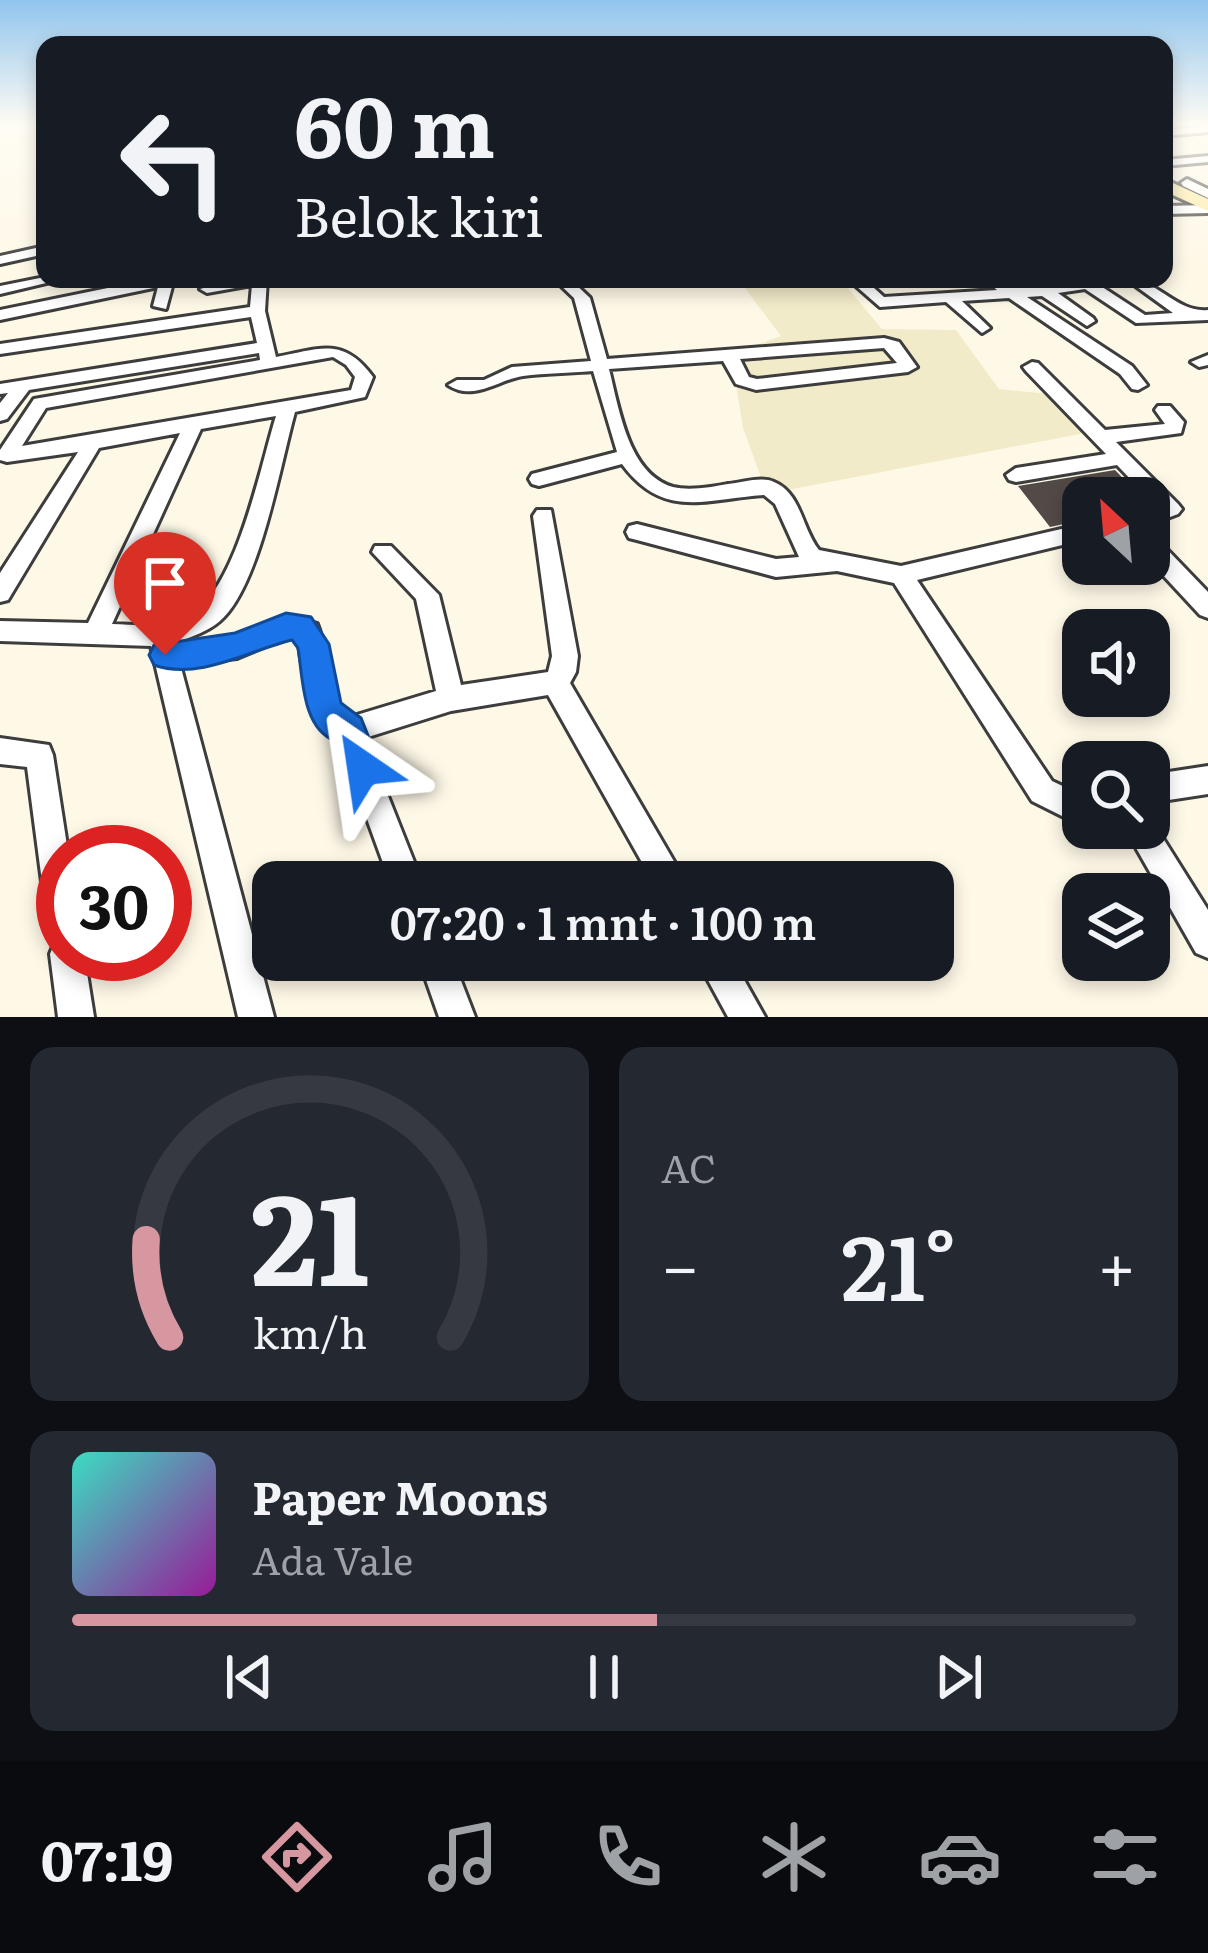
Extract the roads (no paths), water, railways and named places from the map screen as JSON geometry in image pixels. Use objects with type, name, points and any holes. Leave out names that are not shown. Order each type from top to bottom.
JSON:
[{"type":"main road","points":[[1173,187],[1203,198]]},
{"type":"street","points":[[1173,207],[1203,198]]},
{"type":"street","points":[[3,258],[36,238]]},
{"type":"street","points":[[3,258],[36,252]]},
{"type":"street","points":[[0,288],[36,278]]},
{"type":"street","points":[[0,288],[36,282]]},
{"type":"street","points":[[0,315],[130,288]]},
{"type":"street","points":[[161,306],[167,288]]},
{"type":"street","points":[[207,289],[212,288]]},
{"type":"street","points":[[259,288],[256,311],[267,355]]},
{"type":"street","points":[[572,288],[581,295],[628,456],[641,478],[666,493],[773,490],[784,500],[807,552],[831,564]]},
{"type":"street","points":[[865,288],[880,302],[1056,288]]},
{"type":"street","points":[[1002,288],[1126,370],[1138,385]]},
{"type":"street","points":[[1094,288],[1142,320],[1199,316]]},
{"type":"street","points":[[1149,288],[1199,316]]},
{"type":"street","points":[[1045,291],[1088,321]]},
{"type":"street","points":[[950,298],[982,328]]},
{"type":"street","points":[[52,343],[58,320],[66,311],[125,301]]},
{"type":"street","points":[[0,350],[256,311]]},
{"type":"street","points":[[457,385],[492,384],[512,371],[890,343],[908,367],[756,386],[742,380],[729,355]]},
{"type":"street","points":[[0,389],[267,355],[335,352],[362,370],[363,383],[357,395],[8,455],[34,409],[52,398],[267,355]]},
{"type":"street","points":[[1032,367],[1139,477]]},
{"type":"street","points":[[0,415],[23,386]]},
{"type":"street","points":[[163,645],[208,617],[226,597],[287,409]]},
{"type":"street","points":[[1101,437],[1174,429],[1175,422],[1165,410]]},
{"type":"street","points":[[95,635],[194,425]]},
{"type":"street","points":[[0,593],[92,443]]},
{"type":"street","points":[[539,479],[628,456]]},
{"type":"street","points":[[1016,475],[1120,458]]},
{"type":"street","points":[[0,631],[237,647],[286,626],[300,627],[313,644],[325,710],[348,730],[452,699],[555,682],[565,656],[544,516]]},
{"type":"street","points":[[638,532],[776,568],[831,564],[901,575],[1062,537]]},
{"type":"street","points":[[383,552],[427,595],[452,699]]},
{"type":"street","points":[[1170,567],[1208,608]]},
{"type":"street","points":[[901,575],[1042,791],[1062,801]]},
{"type":"street","points":[[163,645],[256,1017]]},
{"type":"street","points":[[555,682],[658,861]]},
{"type":"street","points":[[348,730],[398,861]]},
{"type":"street","points":[[0,751],[39,755],[49,825]]},
{"type":"street","points":[[1170,786],[1208,780]]},
{"type":"street","points":[[1154,849],[1208,941]]},
{"type":"street","points":[[71,981],[76,1017]]},
{"type":"street","points":[[444,981],[457,1017]]},
{"type":"street","points":[[726,981],[747,1017]]}]
